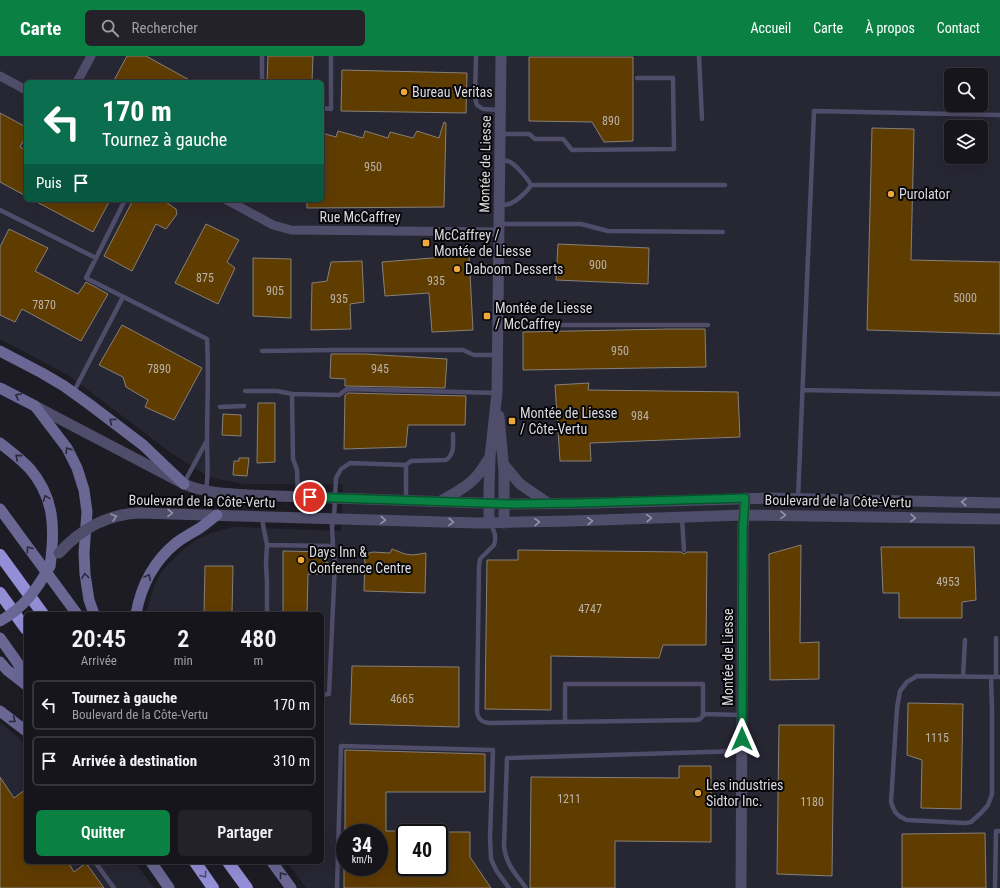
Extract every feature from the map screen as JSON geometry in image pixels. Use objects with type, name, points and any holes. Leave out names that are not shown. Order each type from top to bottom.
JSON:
[{"type":"highway","points":[[0,555],[42,612]]},
{"type":"highway","points":[[0,593],[24,626]]},
{"type":"highway","points":[[195,864],[213,888]]},
{"type":"highway","points":[[229,864],[247,888]]},
{"type":"main road","points":[[0,351],[42,373],[73,392],[143,445],[184,484]]},
{"type":"main road","name":"Boulevard de la Côte-Vertu","points":[[0,388],[35,406]]},
{"type":"main road","points":[[35,406],[66,448],[76,464],[82,481],[86,497],[87,512],[84,565],[87,591],[93,612]]},
{"type":"main road","points":[[0,443],[21,460],[34,474],[46,497],[51,513],[53,538],[50,566]]},
{"type":"main road","points":[[0,509],[76,612]]},
{"type":"main road","points":[[136,612],[147,578],[158,561],[176,544],[217,515]]},
{"type":"main road","name":"Boulevard de la Côte-Vertu","points":[[0,621],[14,612],[29,598],[50,566]]},
{"type":"main road","points":[[0,638],[24,674]]},
{"type":"main road","points":[[0,662],[24,683]]},
{"type":"main road","points":[[0,711],[24,729]]},
{"type":"main road","points":[[152,864],[169,888]]},
{"type":"main road","points":[[273,864],[291,888]]},
{"type":"street","points":[[78,80],[91,56]]},
{"type":"street","name":"Montée de Liesse","points":[[501,56],[497,393],[504,465],[504,523]]},
{"type":"street","points":[[0,76],[24,89]]},
{"type":"street","name":"Rue McCaffrey","points":[[231,202],[273,225],[291,230],[499,228]]},
{"type":"street","name":"Montée de Liesse","points":[[492,527],[488,503],[490,457],[497,393]]},
{"type":"street","name":"Boulevard de la Côte-Vertu","points":[[35,406],[184,484],[206,491],[242,495],[505,504],[745,498],[1000,503]]},
{"type":"street","points":[[441,501],[469,484],[476,477],[490,457]]},
{"type":"street","points":[[504,465],[520,484],[549,504]]},
{"type":"street","name":"Montée de Liesse","points":[[741,888],[745,498]]},
{"type":"street","name":"Boulevard de la Côte-Vertu","points":[[50,566],[59,553],[70,542],[97,523],[118,515],[139,513],[263,516],[492,527],[504,523],[744,515],[1000,519]]},
{"type":"lane","points":[[262,56],[262,80]]},
{"type":"lane","points":[[324,108],[331,109],[331,56]]},
{"type":"lane","points":[[476,56],[475,98],[477,105],[483,109],[500,110]]},
{"type":"lane","points":[[699,56],[702,119]]},
{"type":"lane","points":[[500,134],[529,134],[535,139],[563,139],[572,150],[674,149],[673,78],[637,78]]},
{"type":"lane","points":[[798,499],[814,111],[1000,115]]},
{"type":"lane","points":[[500,160],[511,162],[531,185]]},
{"type":"lane","points":[[531,185],[725,185]]},
{"type":"lane","points":[[499,206],[514,202],[529,189],[531,185]]},
{"type":"lane","points":[[124,202],[86,278],[207,339],[208,480],[206,491]]},
{"type":"lane","points":[[0,210],[96,258]]},
{"type":"lane","points":[[499,228],[580,224],[608,231],[723,232]]},
{"type":"lane","points":[[73,392],[123,297]]},
{"type":"lane","points":[[498,325],[708,325]]},
{"type":"lane","points":[[262,351],[463,350],[474,355],[497,355]]},
{"type":"lane","points":[[244,391],[277,391],[292,394],[339,395],[347,389],[497,393]]},
{"type":"lane","points":[[803,390],[1000,394]]},
{"type":"lane","points":[[292,394],[292,459],[297,470],[298,497]]},
{"type":"lane","points":[[220,407],[244,406]]},
{"type":"lane","points":[[324,695],[329,694],[335,563],[332,526],[334,519],[336,478],[341,468],[350,463],[406,465],[411,461],[446,460],[452,454],[453,434]]},
{"type":"lane","points":[[184,484],[207,440]]},
{"type":"lane","points":[[406,465],[406,500]]},
{"type":"lane","points":[[263,516],[267,545],[267,612]]},
{"type":"lane","points":[[682,517],[684,550]]},
{"type":"lane","points":[[492,527],[495,543],[494,546],[480,559],[479,562],[477,710],[478,716],[483,722],[490,723],[565,722],[696,720],[702,718],[704,714],[703,684],[565,684],[565,722]]},
{"type":"lane","points":[[267,545],[333,546]]},
{"type":"lane","points":[[996,638],[996,677],[992,794],[988,805],[971,822],[965,823],[907,820],[900,817],[894,810],[891,802],[897,708],[900,691],[907,682],[917,676],[996,677]]},
{"type":"lane","points":[[963,677],[965,640]]},
{"type":"lane","points":[[704,714],[742,715]]},
{"type":"lane","points":[[337,888],[341,746],[493,750],[490,838],[491,859],[496,870],[509,888]]},
{"type":"lane","points":[[526,888],[508,865],[505,857],[504,847],[507,758],[742,751]]},
{"type":"lane","points":[[995,888],[996,831],[1000,831]]},
{"type":"lane","points":[[96,864],[114,888]]},
{"type":"shaded area","points":[[0,56],[1000,56],[1000,888],[306,888],[288,864],[324,864],[324,612],[146,612],[154,587],[160,574],[169,563],[196,540],[214,532],[234,527],[341,531],[343,484],[243,484],[209,477],[171,453],[68,375],[0,339]]},
{"type":"shaded area","points":[[0,722],[24,742],[24,864],[136,864],[154,888],[0,888]]},
{"type":"building","points":[[127,56],[146,56],[189,80],[114,80]]},
{"type":"building","points":[[268,56],[313,56],[312,80],[267,80]]},
{"type":"building","points":[[529,57],[633,57],[633,141],[604,142],[592,122],[529,121]]},
{"type":"building","name":"Bureau Veritas","points":[[342,70],[467,73],[466,113],[341,111]]},
{"type":"building","points":[[0,113],[24,126],[24,140],[20,147],[24,149],[24,195],[0,182]]},
{"type":"building","points":[[444,122],[446,123],[444,207],[307,208],[307,202],[324,202],[324,134],[336,137],[338,131],[363,138],[365,131],[388,138],[390,132],[413,138],[417,131],[439,138]]},
{"type":"building","name":"Purolator","points":[[872,128],[914,129],[911,260],[1000,262],[1000,334],[867,330]]},
{"type":"building","points":[[37,202],[109,202],[93,232]]},
{"type":"building","points":[[132,202],[166,202],[176,209],[177,214],[166,229],[156,224],[132,271],[104,256]]},
{"type":"building","points":[[206,224],[239,240],[227,262],[235,268],[218,304],[175,283]]},
{"type":"building","points":[[9,229],[48,248],[35,271],[78,294],[86,282],[108,294],[81,341],[22,309],[15,322],[0,315],[0,247]]},
{"type":"building","points":[[558,244],[649,248],[648,284],[556,280]]},
{"type":"building","points":[[469,255],[473,330],[432,332],[429,293],[385,296],[382,262]]},
{"type":"building","points":[[253,258],[291,259],[291,318],[253,316]]},
{"type":"building","points":[[362,261],[364,302],[350,304],[351,329],[311,330],[312,283],[327,281],[331,262]]},
{"type":"building","points":[[122,325],[202,368],[174,420],[145,407],[148,400],[126,387],[123,377],[99,365]]},
{"type":"building","points":[[705,329],[706,367],[523,370],[523,332]]},
{"type":"building","points":[[331,354],[365,354],[447,359],[445,388],[345,386],[345,379],[330,378]]},
{"type":"building","points":[[589,383],[588,390],[738,392],[740,437],[590,443],[591,461],[560,461],[555,385]]},
{"type":"building","points":[[348,393],[466,396],[465,425],[408,425],[406,447],[344,449],[345,395]]},
{"type":"building","points":[[258,403],[275,403],[275,462],[257,463]]},
{"type":"building","points":[[223,414],[241,415],[241,436],[222,435]]},
{"type":"building","points":[[239,458],[249,458],[247,476],[233,475],[234,461],[239,461]]},
{"type":"building","points":[[801,545],[800,643],[819,642],[819,679],[770,680],[769,554]]},
{"type":"building","points":[[881,547],[974,547],[976,600],[962,602],[962,618],[899,618],[899,593],[883,593]]},
{"type":"building","points":[[392,549],[405,554],[413,555],[426,553],[425,593],[364,591],[365,554],[373,552],[390,553]]},
{"type":"building","points":[[518,550],[681,552],[684,554],[687,552],[707,552],[706,645],[663,645],[659,658],[551,656],[551,710],[485,709],[487,560],[518,560]]},
{"type":"building","points":[[283,551],[326,552],[325,562],[328,562],[327,574],[308,574],[307,612],[283,612]]},
{"type":"building","points":[[205,566],[233,566],[232,612],[204,612]]},
{"type":"building","points":[[352,666],[459,667],[459,727],[350,724]]},
{"type":"building","points":[[908,703],[963,704],[961,809],[921,808],[922,760],[907,755]]},
{"type":"building","points":[[779,725],[834,725],[832,876],[777,874]]},
{"type":"building","points":[[345,750],[485,754],[485,792],[386,792],[386,824],[345,824]]},
{"type":"building","points":[[679,766],[711,766],[711,842],[615,841],[615,888],[530,888],[531,777],[679,778]]},
{"type":"building","points":[[0,777],[14,798],[24,790],[24,864],[69,864],[74,872],[87,864],[104,888],[0,888]]},
{"type":"building","points":[[388,831],[396,831],[396,876],[448,876],[448,832],[470,832],[470,857],[491,888],[344,888],[344,876],[388,876]]},
{"type":"building","points":[[985,833],[986,888],[902,888],[902,834]]},
{"type":"place","name":"Bureau Veritas","points":[[404,92]]},
{"type":"place","name":"Purolator","points":[[891,194]]},
{"type":"place","name":"McCaffrey / Montée de Liesse","points":[[426,243]]},
{"type":"place","name":"Daboom Desserts","points":[[457,269]]},
{"type":"place","name":"Montée de Liesse / McCaffrey","points":[[487,316]]},
{"type":"place","name":"Montée de Liesse / Côte-Vertu","points":[[512,421]]},
{"type":"place","name":"Days Inn & Conference Centre","points":[[301,560]]},
{"type":"place","name":"Les industries Sidtor Inc.","points":[[698,793]]},
{"type":"route","points":[[310,497],[513,504],[745,498],[743,528],[742,739]]}]
